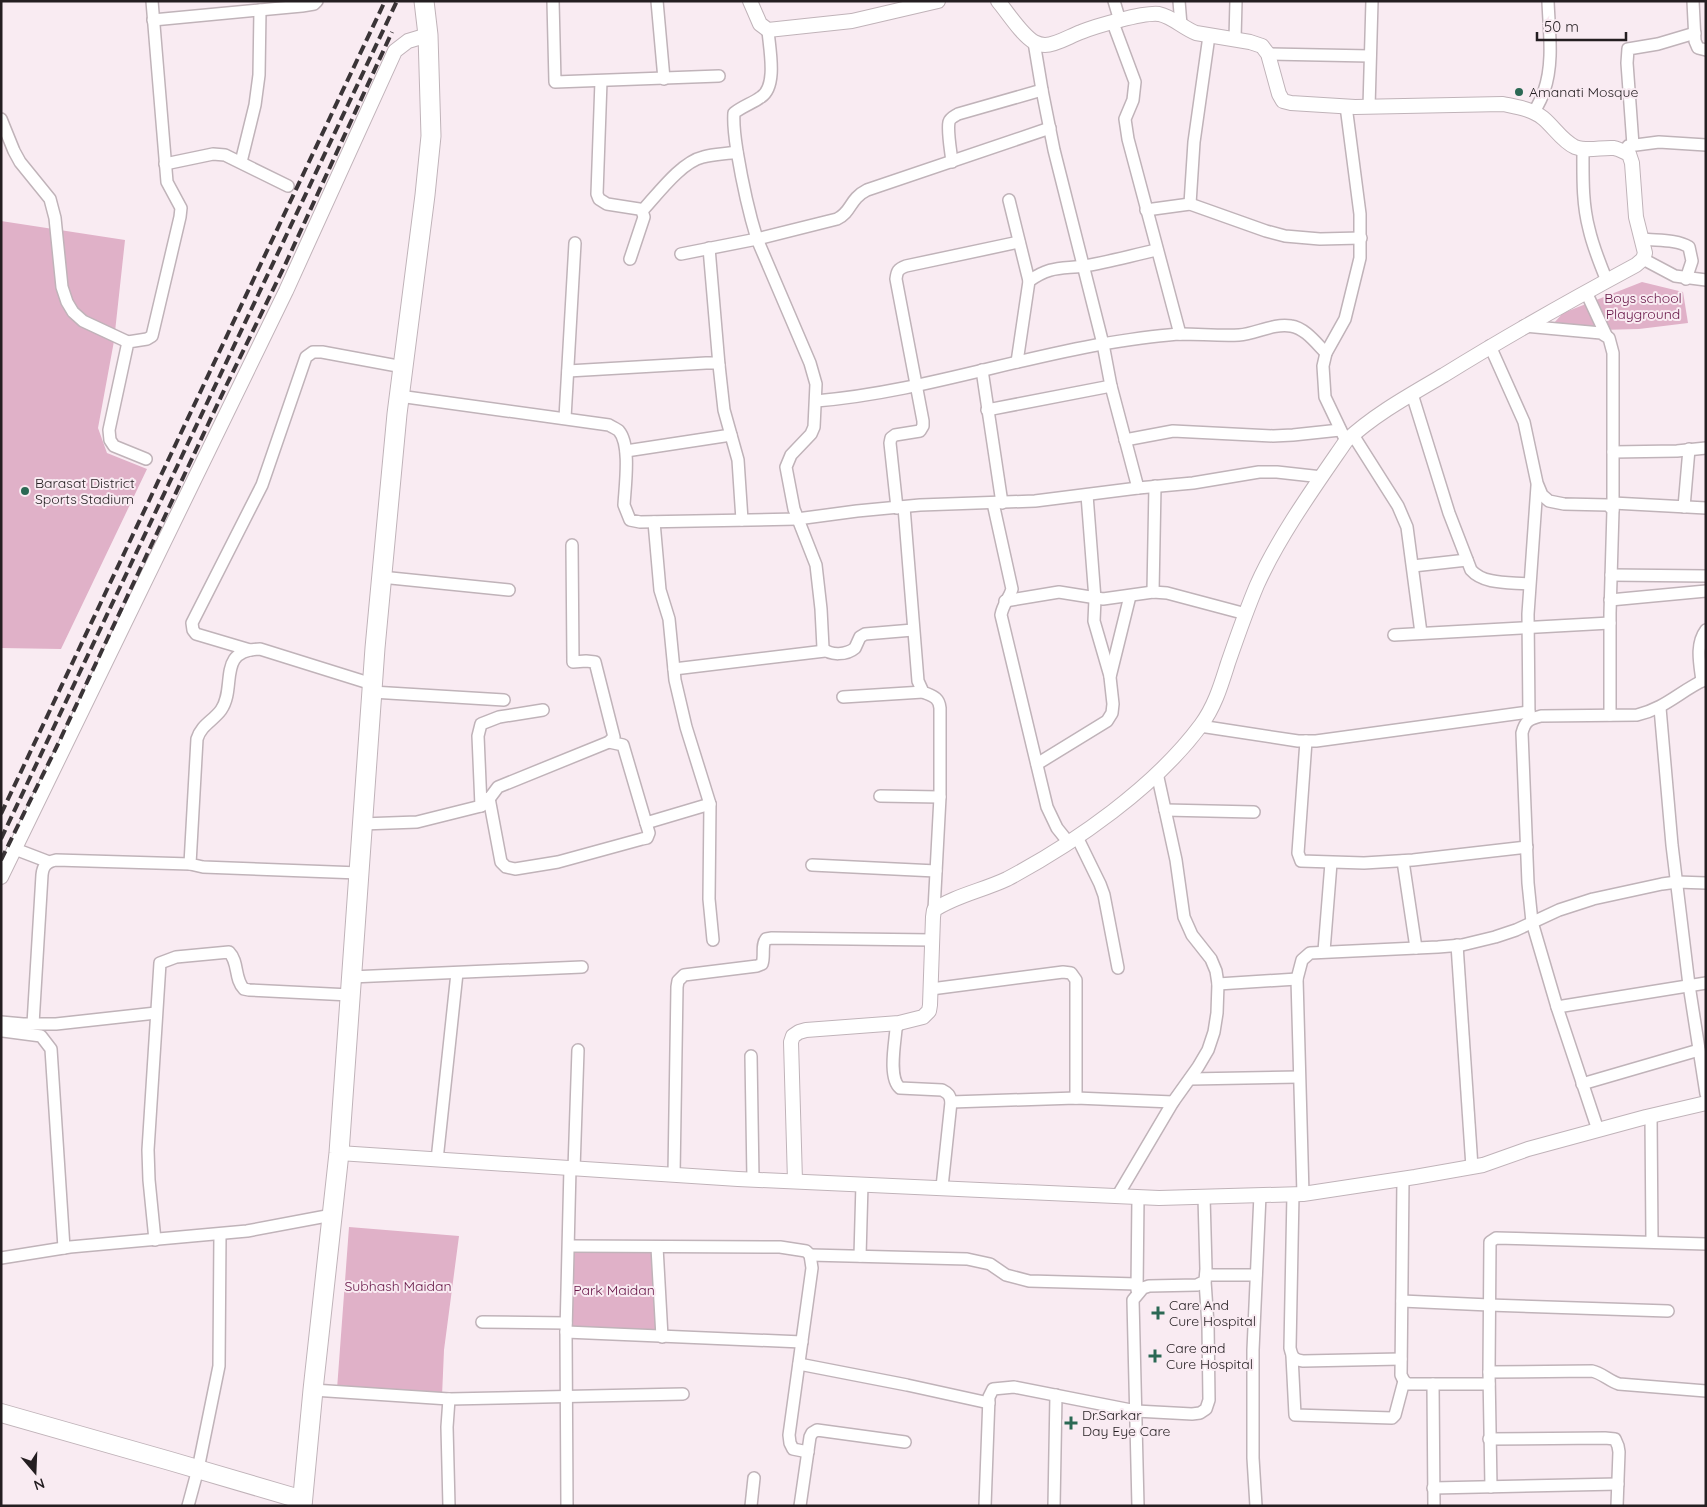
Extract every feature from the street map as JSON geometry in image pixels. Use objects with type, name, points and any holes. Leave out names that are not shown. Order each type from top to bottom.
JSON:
[{"type":"highway","points":[[302,1503],[339,1153],[381,577],[399,396],[431,136],[428,35],[424,1]]},
{"type":"main road","points":[[1,1413],[170,1460],[302,1503]]},
{"type":"street","points":[[1,118],[20,162],[50,199],[62,288],[73,312],[83,321],[128,342],[147,339],[152,336],[181,208],[167,182],[152,1]]},
{"type":"street","points":[[153,20],[308,5],[314,4],[317,1]]},
{"type":"street","points":[[553,1],[555,82],[720,76]]},
{"type":"street","points":[[657,1],[664,79]]},
{"type":"street","points":[[750,1],[760,24],[768,30],[852,21],[938,1]]},
{"type":"street","points":[[998,1],[1034,42],[1044,45],[1117,22],[1158,14],[1174,19],[1196,33],[1235,39],[1262,46],[1268,54],[1279,94],[1283,101],[1291,103],[1346,106],[1503,104],[1534,112],[1543,118],[1565,140],[1576,147],[1616,148],[1659,142],[1706,145]]},
{"type":"street","points":[[1114,1],[1117,22],[1135,82],[1133,100],[1125,119],[1128,139],[1180,334]]},
{"type":"street","points":[[1179,1],[1181,25]]},
{"type":"street","points":[[1235,39],[1236,1]]},
{"type":"street","points":[[1369,106],[1372,1]]},
{"type":"street","points":[[1534,112],[1544,91],[1548,76],[1550,50],[1548,1]]},
{"type":"street","points":[[1693,1],[1695,41],[1698,48],[1706,50]]},
{"type":"street","points":[[242,162],[255,105],[258,82],[260,10]]},
{"type":"street","points":[[768,30],[770,88],[762,97],[748,103],[734,113],[733,123],[742,182],[757,239],[810,363],[816,384],[814,427],[811,434],[791,454],[786,467],[798,519],[816,565],[820,593],[823,648],[825,651]]},
{"type":"street","points":[[1633,145],[1627,62],[1628,49],[1658,44],[1695,32]]},
{"type":"street","points":[[1,877],[286,291],[395,51],[408,41],[428,35]]},
{"type":"street","points":[[1190,204],[1194,142],[1209,36]]},
{"type":"street","points":[[1034,42],[1050,128],[1103,344],[1111,386],[1138,488]]},
{"type":"street","points":[[1268,54],[1370,56]]},
{"type":"street","points":[[601,81],[597,194],[599,199],[607,204],[642,211],[644,217],[630,259]]},
{"type":"street","points":[[952,162],[949,122],[952,117],[1042,90]]},
{"type":"street","points":[[1346,106],[1358,194],[1361,238],[1360,258],[1344,319],[1326,353],[1323,366],[1325,397],[1346,435],[1404,516],[1408,532],[1421,633]]},
{"type":"street","points":[[680,254],[757,239],[837,219],[846,213],[853,199],[866,190],[1050,128]]},
{"type":"street","points":[[1583,148],[1583,183],[1586,214],[1606,281]]},
{"type":"street","points":[[1616,148],[1629,154],[1632,163],[1636,217],[1645,253],[1644,259]]},
{"type":"street","points":[[642,211],[692,161],[702,157],[738,152]]},
{"type":"street","points":[[165,164],[213,154],[225,155],[288,186]]},
{"type":"street","points":[[1009,200],[1029,281],[1017,362]]},
{"type":"street","points":[[1146,210],[1190,204],[1285,236],[1320,239],[1361,238]]},
{"type":"street","points":[[1642,239],[1676,242],[1689,247],[1692,261],[1686,278]]},
{"type":"street","points":[[923,692],[918,681],[900,507],[890,438],[895,435],[920,431],[923,421],[896,272],[899,268],[906,266],[1019,242]]},
{"type":"street","points":[[565,418],[576,243]]},
{"type":"street","points":[[709,248],[724,410],[738,460],[742,520]]},
{"type":"street","points":[[1029,281],[1048,270],[1060,267],[1083,266],[1157,250]]},
{"type":"street","points":[[1125,440],[1174,431],[1273,436],[1346,435],[1490,346],[1644,259]]},
{"type":"street","points":[[1644,259],[1670,274],[1706,280]]},
{"type":"street","points":[[1586,292],[1611,344],[1613,353],[1610,715]]},
{"type":"street","points":[[816,401],[865,396],[916,386],[1103,344],[1180,334],[1240,335],[1290,325],[1304,332],[1326,353]]},
{"type":"street","points":[[1524,326],[1606,335]]},
{"type":"street","points":[[128,342],[109,430],[110,440],[114,446],[146,459]]},
{"type":"street","points":[[1490,346],[1524,422],[1537,483],[1542,494],[1549,501],[1564,504],[1608,505],[1613,507],[1706,508]]},
{"type":"street","points":[[250,650],[196,634],[192,630],[192,623],[262,485],[306,357],[313,352],[322,352],[403,367]]},
{"type":"street","points":[[568,371],[706,363],[719,365]]},
{"type":"street","points":[[982,370],[998,503],[1012,588],[1010,596],[1005,601],[1001,615],[1047,807],[1057,828],[1073,840],[1102,890],[1118,968]]},
{"type":"street","points":[[988,410],[1111,386]]},
{"type":"street","points":[[1412,394],[1449,513],[1471,570],[1476,576],[1483,579],[1529,584]]},
{"type":"street","points":[[399,396],[610,425],[619,431],[626,450],[624,505],[626,512],[630,520],[640,522],[798,519],[900,507],[1059,499],[1259,472],[1322,477]]},
{"type":"street","points":[[626,450],[731,435]]},
{"type":"street","points":[[934,910],[998,883],[1042,860],[1073,840],[1116,809],[1158,773],[1200,726],[1214,705],[1256,587],[1272,553],[1322,477],[1346,435]]},
{"type":"street","points":[[1613,452],[1706,448]]},
{"type":"street","points":[[1684,507],[1689,450]]},
{"type":"street","points":[[1537,483],[1529,584],[1529,715],[1522,733],[1532,922],[1557,1007],[1598,1130]]},
{"type":"street","points":[[1153,592],[1155,486]]},
{"type":"street","points":[[1037,764],[1107,721],[1112,713],[1110,677],[1094,621],[1095,599],[1087,495]]},
{"type":"street","points":[[654,522],[660,590],[669,619],[674,669],[684,720],[710,804],[708,900],[712,940]]},
{"type":"street","points":[[362,824],[418,822],[485,802],[498,787],[609,742],[614,737],[595,662],[573,662],[572,545]]},
{"type":"street","points":[[1412,566],[1467,560]]},
{"type":"street","points":[[1611,575],[1706,576]]},
{"type":"street","points":[[381,577],[509,590]]},
{"type":"street","points":[[1610,600],[1706,591]]},
{"type":"street","points":[[1005,601],[1059,592],[1095,599],[1153,592],[1174,595],[1246,614]]},
{"type":"street","points":[[1110,677],[1130,596]]},
{"type":"street","points":[[1394,635],[1610,623]]},
{"type":"street","points":[[674,669],[825,651],[846,653],[855,648],[860,637],[865,634],[912,630]]},
{"type":"street","points":[[1200,726],[1306,740],[1334,740],[1529,715],[1637,715],[1660,708],[1704,680],[1699,654],[1702,636],[1706,630]]},
{"type":"street","points":[[190,864],[198,734],[201,728],[220,711],[224,704],[229,673],[233,662],[239,654],[260,649],[372,688],[504,700]]},
{"type":"street","points":[[795,1181],[793,1036],[806,1030],[900,1023],[923,1017],[929,1011],[940,797],[939,702],[936,698],[923,692],[843,697]]},
{"type":"street","points":[[1660,708],[1676,882],[1689,985],[1706,1094]]},
{"type":"street","points":[[543,710],[499,717],[481,724],[478,736],[485,802],[501,862],[506,867],[515,869],[558,862],[647,838],[649,834],[623,745],[609,742]]},
{"type":"street","points":[[1306,740],[1299,857],[1301,861],[1331,863],[1403,861],[1527,847]]},
{"type":"street","points":[[1118,1196],[1173,1102],[1208,1050],[1214,1032],[1217,1013],[1218,984],[1216,971],[1211,959],[1192,935],[1184,917],[1178,869],[1158,773]]},
{"type":"street","points":[[880,796],[940,797]]},
{"type":"street","points":[[646,823],[710,804]]},
{"type":"street","points":[[1165,810],[1254,812]]},
{"type":"street","points":[[15,850],[49,862]]},
{"type":"street","points":[[33,1024],[42,875],[43,868],[49,862],[56,860],[190,864],[203,867],[359,874]]},
{"type":"street","points":[[1403,861],[1416,948]]},
{"type":"street","points":[[1324,951],[1331,863]]},
{"type":"street","points":[[812,865],[936,871]]},
{"type":"street","points":[[1403,1179],[1401,1375],[1404,1382],[1395,1415],[1392,1418],[1295,1415],[1290,1348],[1298,1194],[1299,1077],[1297,979],[1302,960],[1310,952],[1457,946],[1495,937],[1559,910],[1593,899],[1644,887],[1676,882],[1706,883]]},
{"type":"street","points":[[674,1175],[677,987],[678,981],[684,975],[762,964],[764,959],[764,942],[766,939],[772,938],[932,940]]},
{"type":"street","points":[[1457,946],[1472,1167]]},
{"type":"street","points":[[155,1240],[148,1180],[148,1150],[160,963],[176,957],[230,952],[233,956],[238,979],[244,989],[249,990],[351,986],[457,973],[582,967]]},
{"type":"street","points":[[931,989],[1063,972],[1071,973],[1076,980],[1076,1098]]},
{"type":"street","points":[[437,1160],[457,973]]},
{"type":"street","points":[[1218,984],[1297,979]]},
{"type":"street","points":[[1557,1007],[1706,983]]},
{"type":"street","points":[[3,1029],[33,1024],[56,1024],[156,1013]]},
{"type":"street","points":[[900,1023],[896,1029],[893,1074],[896,1084],[900,1088],[942,1090],[950,1096],[951,1102],[942,1187]]},
{"type":"street","points":[[3,1029],[41,1036],[50,1049],[64,1248]]},
{"type":"street","points":[[567,1506],[566,1327],[578,1050]]},
{"type":"street","points":[[1582,1084],[1699,1050]]},
{"type":"street","points":[[751,1056],[754,1179]]},
{"type":"street","points":[[1190,1078],[1299,1077]]},
{"type":"street","points":[[951,1102],[1076,1098],[1173,1102]]},
{"type":"street","points":[[339,1153],[674,1175],[1118,1196],[1204,1197],[1298,1194],[1472,1167],[1598,1130],[1706,1103]]},
{"type":"street","points":[[1651,1116],[1652,1241]]},
{"type":"street","points":[[860,1256],[862,1184]]},
{"type":"street","points":[[1256,1506],[1253,1458],[1253,1350],[1260,1195]]},
{"type":"street","points":[[1138,1196],[1137,1288],[1133,1300],[1138,1506]]},
{"type":"street","points":[[985,1506],[989,1397],[993,1389],[1014,1387],[1136,1411],[1192,1414],[1200,1413],[1206,1409],[1209,1400],[1204,1197]]},
{"type":"street","points":[[1,1258],[64,1248],[255,1230],[332,1215]]},
{"type":"street","points":[[188,1506],[198,1469],[219,1366],[220,1234]]},
{"type":"street","points":[[1491,1487],[1489,1384],[1490,1242],[1496,1238],[1706,1244]]},
{"type":"street","points":[[569,1246],[780,1247],[806,1251],[810,1255],[812,1268],[789,1435],[793,1449],[808,1452]]},
{"type":"street","points":[[657,1247],[662,1337]]},
{"type":"street","points":[[810,1255],[968,1259],[990,1264],[1006,1275],[1028,1280],[1137,1288],[1197,1285],[1206,1278],[1256,1275]]},
{"type":"street","points":[[1402,1301],[1489,1306],[1668,1311]]},
{"type":"street","points":[[482,1322],[566,1327],[662,1337],[802,1342]]},
{"type":"street","points":[[1292,1356],[1296,1360],[1304,1362],[1401,1359]]},
{"type":"street","points":[[799,1364],[989,1403]]},
{"type":"street","points":[[1489,1372],[1592,1371],[1598,1372],[1610,1381],[1618,1384],[1706,1391]]},
{"type":"street","points":[[1404,1382],[1408,1384],[1489,1384]]},
{"type":"street","points":[[1434,1384],[1434,1506]]},
{"type":"street","points":[[313,1390],[449,1399],[683,1394]]},
{"type":"street","points":[[1054,1506],[1056,1395]]},
{"type":"street","points":[[449,1399],[447,1427],[450,1506]]},
{"type":"street","points":[[800,1506],[812,1433],[817,1430],[905,1442]]},
{"type":"street","points":[[1490,1439],[1605,1438],[1614,1440],[1619,1452],[1617,1506]]},
{"type":"street","points":[[751,1506],[754,1478]]},
{"type":"street","points":[[1433,1488],[1618,1484]]},
{"type":"green space","points":[[1,221],[125,240],[114,341],[98,428],[107,453],[147,469],[61,649],[1,648]]},
{"type":"green space","name":"Boys school Playground","points":[[1642,282],[1683,292],[1688,323],[1639,329],[1601,330],[1554,323],[1563,313]]},
{"type":"green space","name":"Subhash Maidan","points":[[349,1227],[459,1236],[444,1350],[442,1396],[337,1389]]},
{"type":"green space","name":"Park Maidan","points":[[573,1250],[654,1250],[656,1331],[573,1330]]},
{"type":"railway","points":[[1,814],[385,1]]},
{"type":"railway","points":[[1,839],[397,1]]},
{"type":"railway","points":[[1,860],[285,265],[392,32]]},
{"type":"place","name":"Amanati Mosque","points":[[1519,92]]},
{"type":"place","name":"Barasat District Sports Stadium","points":[[25,491]]},
{"type":"place","name":"Care And Cure Hospital","points":[[1158,1313]]},
{"type":"place","name":"Care and Cure Hospital","points":[[1155,1356]]},
{"type":"place","name":"Dr.Sarkar Day Eye Care","points":[[1071,1423]]}]
